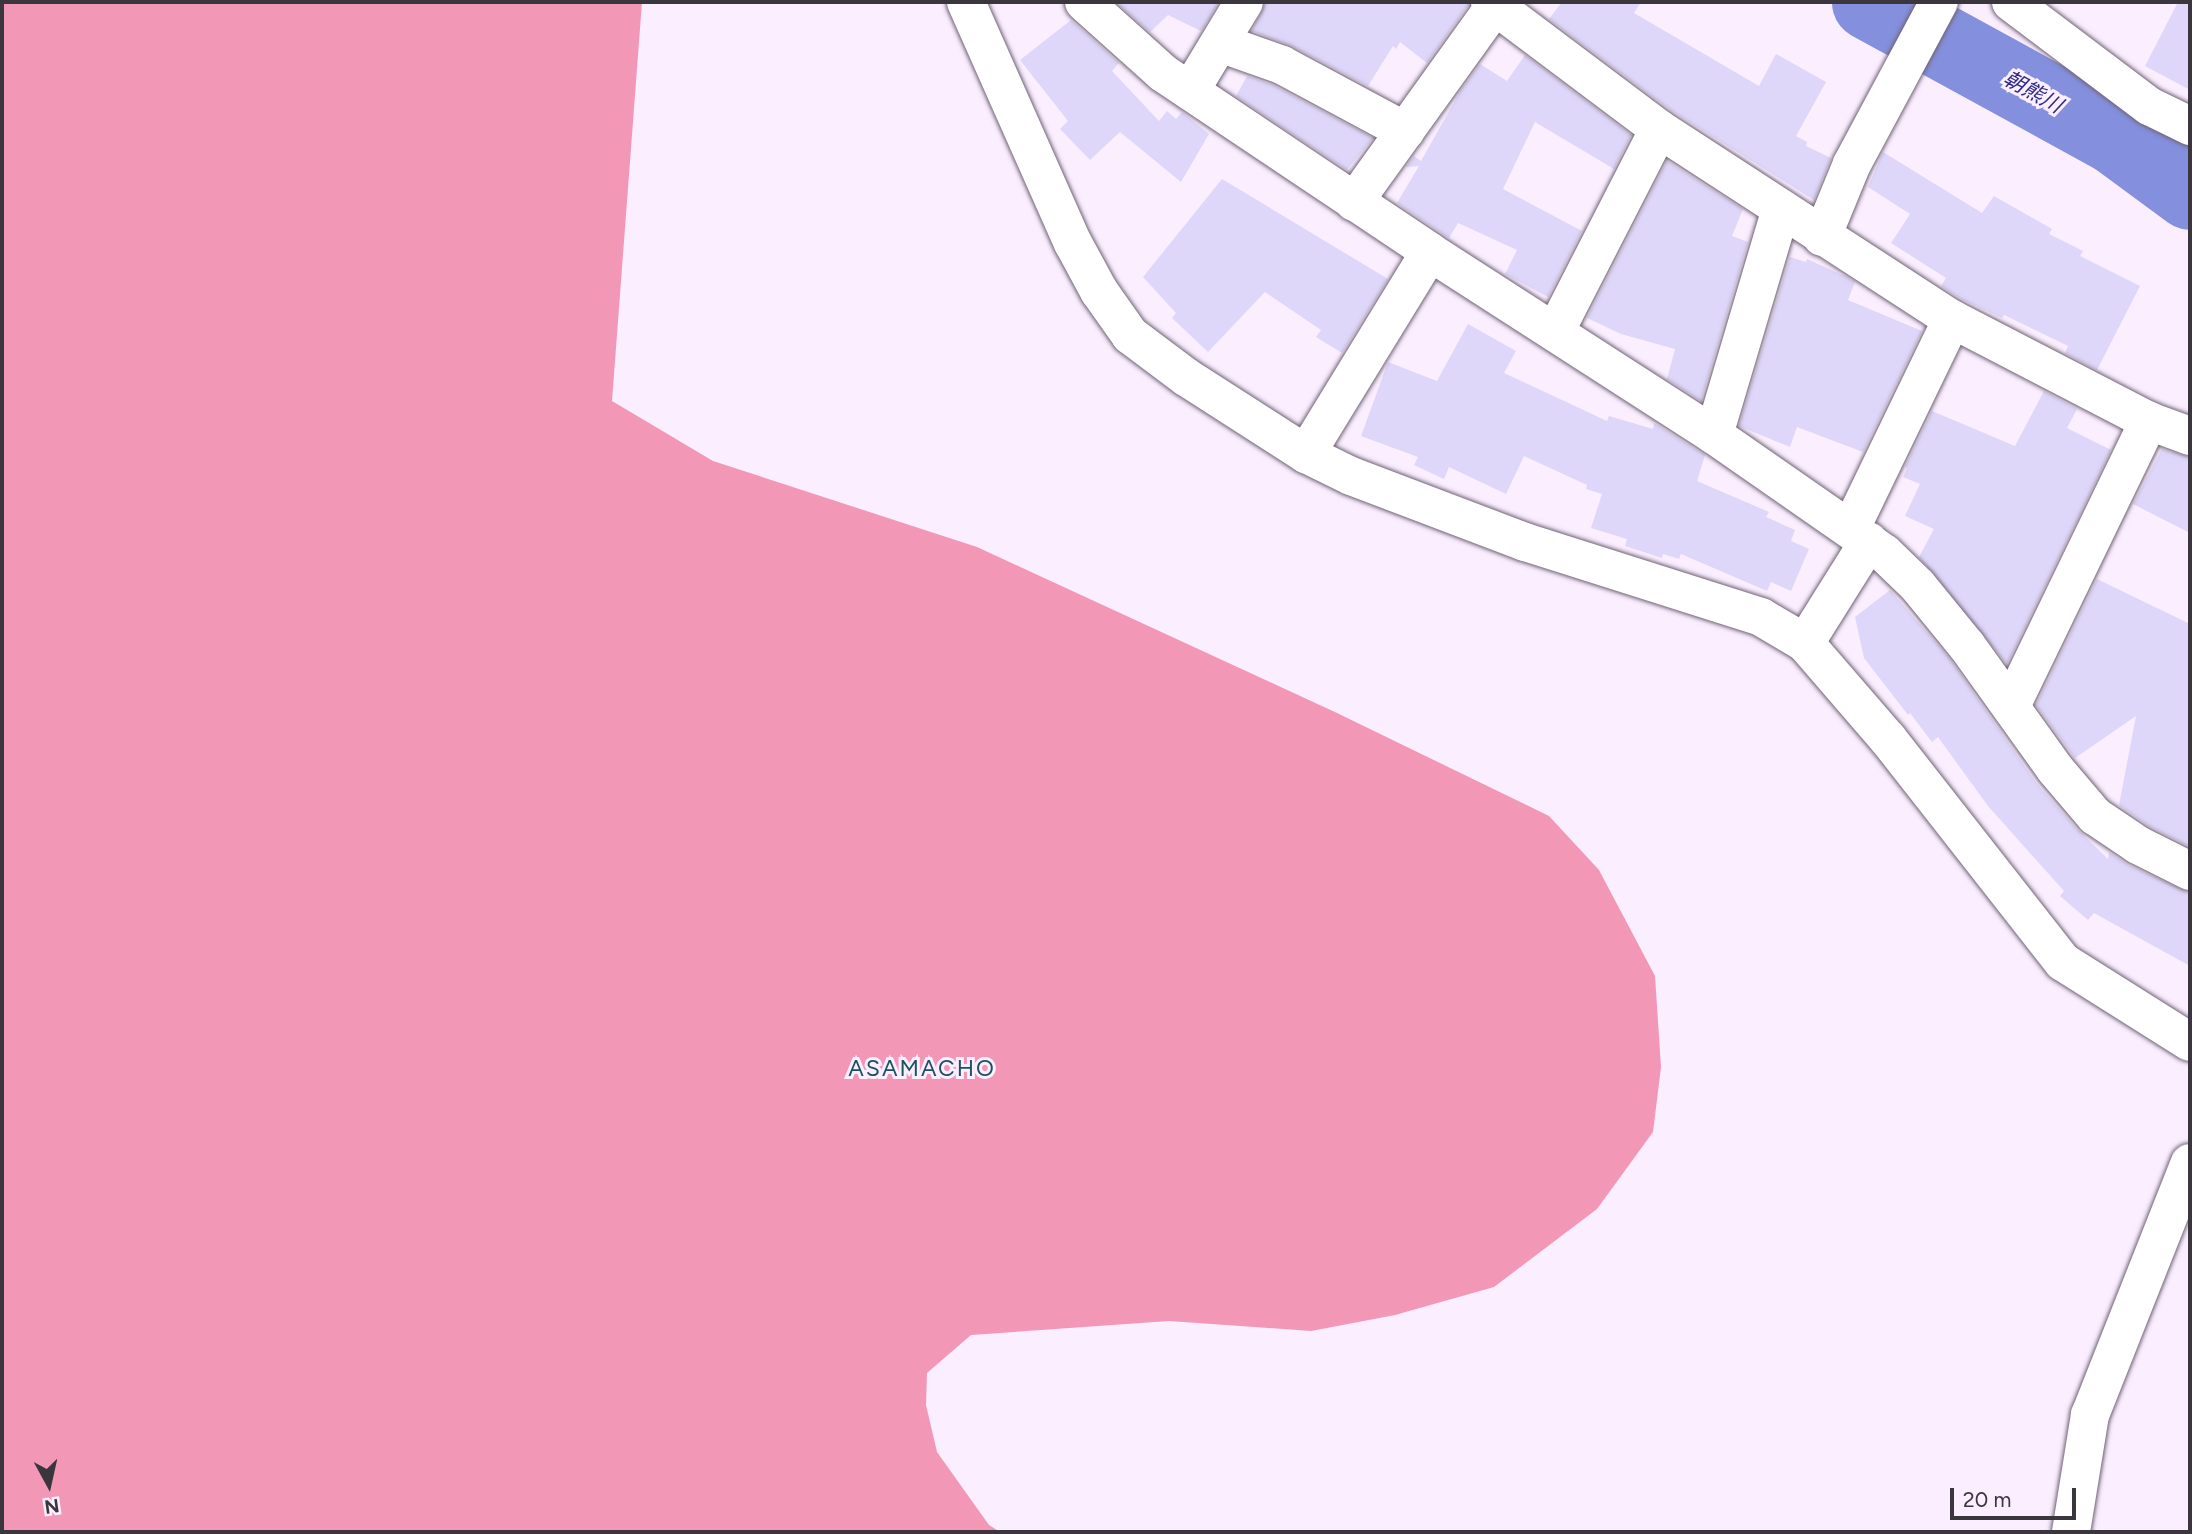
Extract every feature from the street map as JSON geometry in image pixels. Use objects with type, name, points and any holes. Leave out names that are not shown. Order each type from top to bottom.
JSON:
[{"type":"street","points":[[966,2],[1073,243],[1099,291],[1130,335],[1186,377],[1306,454],[1352,476],[1525,542],[1761,617],[1805,643],[1888,739],[2063,962],[2190,1042]]},
{"type":"street","points":[[1084,2],[1163,73],[1354,202],[1714,435],[1860,534],[1917,586],[2011,706],[2055,769],[2095,816],[2138,845],[2190,872]]},
{"type":"street","points":[[1190,91],[1244,2]]},
{"type":"street","points":[[2011,2],[2149,106],[2190,126]]},
{"type":"street","points":[[1354,202],[1492,4],[1659,129],[1952,320],[2149,421],[2190,436]]},
{"type":"street","points":[[1822,237],[1852,164],[1936,7]]},
{"type":"street","points":[[1220,43],[1282,65],[1405,131]]},
{"type":"street","points":[[1555,332],[1659,129]]},
{"type":"street","points":[[1714,435],[1782,209]]},
{"type":"street","points":[[1306,454],[1430,252]]},
{"type":"street","points":[[1805,643],[1860,534],[1952,320]]},
{"type":"street","points":[[2011,706],[2149,421]]},
{"type":"street","points":[[2071,1532],[2090,1415],[2190,1163]]},
{"type":"shaded area","points":[[2,2],[642,2],[612,401],[713,461],[977,547],[1337,713],[1549,816],[1599,870],[1655,976],[1661,1067],[1653,1132],[1597,1209],[1494,1287],[1395,1315],[1311,1331],[1169,1321],[971,1335],[927,1373],[926,1405],[937,1452],[989,1525],[1000,1532],[2,1532]]},
{"type":"building","points":[[1116,2],[1219,2],[1201,31],[1168,15],[1150,32]]},
{"type":"building","points":[[1266,2],[1469,4],[1427,63],[1400,42],[1396,49],[1393,46],[1368,86],[1292,46],[1252,31]]},
{"type":"building","points":[[1562,2],[1641,2],[1634,13],[1759,86],[1776,54],[1826,82],[1796,136],[1807,142],[1806,146],[1831,158],[1814,200],[1672,111],[1549,19]]},
{"type":"building","points":[[2178,2],[2190,2],[2190,90],[2145,66]]},
{"type":"building","points":[[1071,20],[1119,63],[1112,71],[1159,121],[1167,111],[1176,119],[1182,112],[1209,134],[1181,182],[1120,132],[1090,160],[1060,129],[1068,121],[1020,60]]},
{"type":"building","points":[[1525,55],[1631,135],[1614,169],[1535,122],[1503,189],[1582,231],[1548,297],[1505,274],[1517,250],[1458,223],[1449,238],[1397,203],[1419,166],[1406,167],[1414,156],[1421,161],[1461,90],[1480,64],[1507,81]]},
{"type":"building","points":[[1247,76],[1273,85],[1373,138],[1347,170],[1236,96]]},
{"type":"building","points":[[1883,152],[1982,213],[1994,196],[2052,229],[2049,234],[2083,251],[2080,256],[2140,286],[2097,370],[2065,353],[2068,346],[2004,315],[2002,318],[1963,300],[1941,286],[1946,278],[1891,243],[1910,214],[1868,187]]},
{"type":"building","points":[[1667,161],[1743,209],[1732,236],[1748,242],[1701,401],[1667,379],[1675,349],[1621,334],[1587,318]]},
{"type":"building","points":[[1222,179],[1388,279],[1342,353],[1316,337],[1321,330],[1265,292],[1208,352],[1172,318],[1176,313],[1143,277]]},
{"type":"building","points":[[1790,257],[1806,262],[1807,259],[1847,277],[1855,282],[1848,300],[1922,331],[1863,452],[1797,427],[1790,447],[1739,426]]},
{"type":"building","points":[[1468,324],[1516,351],[1504,373],[1607,421],[1609,416],[1653,429],[1654,423],[1705,455],[1697,481],[1769,512],[1766,517],[1795,530],[1791,541],[1809,549],[1791,591],[1771,582],[1767,591],[1681,554],[1679,559],[1663,554],[1662,558],[1625,546],[1627,539],[1591,528],[1602,494],[1586,489],[1587,485],[1524,456],[1506,494],[1449,467],[1444,479],[1414,465],[1418,457],[1361,436],[1388,362],[1437,381]]},
{"type":"building","points":[[2044,391],[2077,409],[2067,428],[2111,450],[2007,664],[1919,557],[1934,529],[1905,516],[1920,484],[1903,477],[1907,468],[1905,467],[1932,411],[2015,446]]},
{"type":"building","points":[[2162,449],[2190,457],[2190,533],[2133,504]]},
{"type":"building","points":[[2097,579],[2190,624],[2190,847],[2149,826],[2119,805],[2136,716],[2075,758],[2036,705]]},
{"type":"building","points":[[1890,590],[1950,659],[2037,784],[2078,830],[2108,859],[2109,852],[2128,865],[2190,893],[2190,966],[2094,913],[2088,920],[2060,896],[2064,891],[1988,806],[1938,737],[1932,742],[1910,713],[1908,715],[1864,658],[1855,617]]},
{"type":"waterway","name":"朝熊川","points":[[1869,2],[2114,136],[2190,192]]},
{"type":"district","name":"ASAMACHO","points":[[922,1068]]}]
